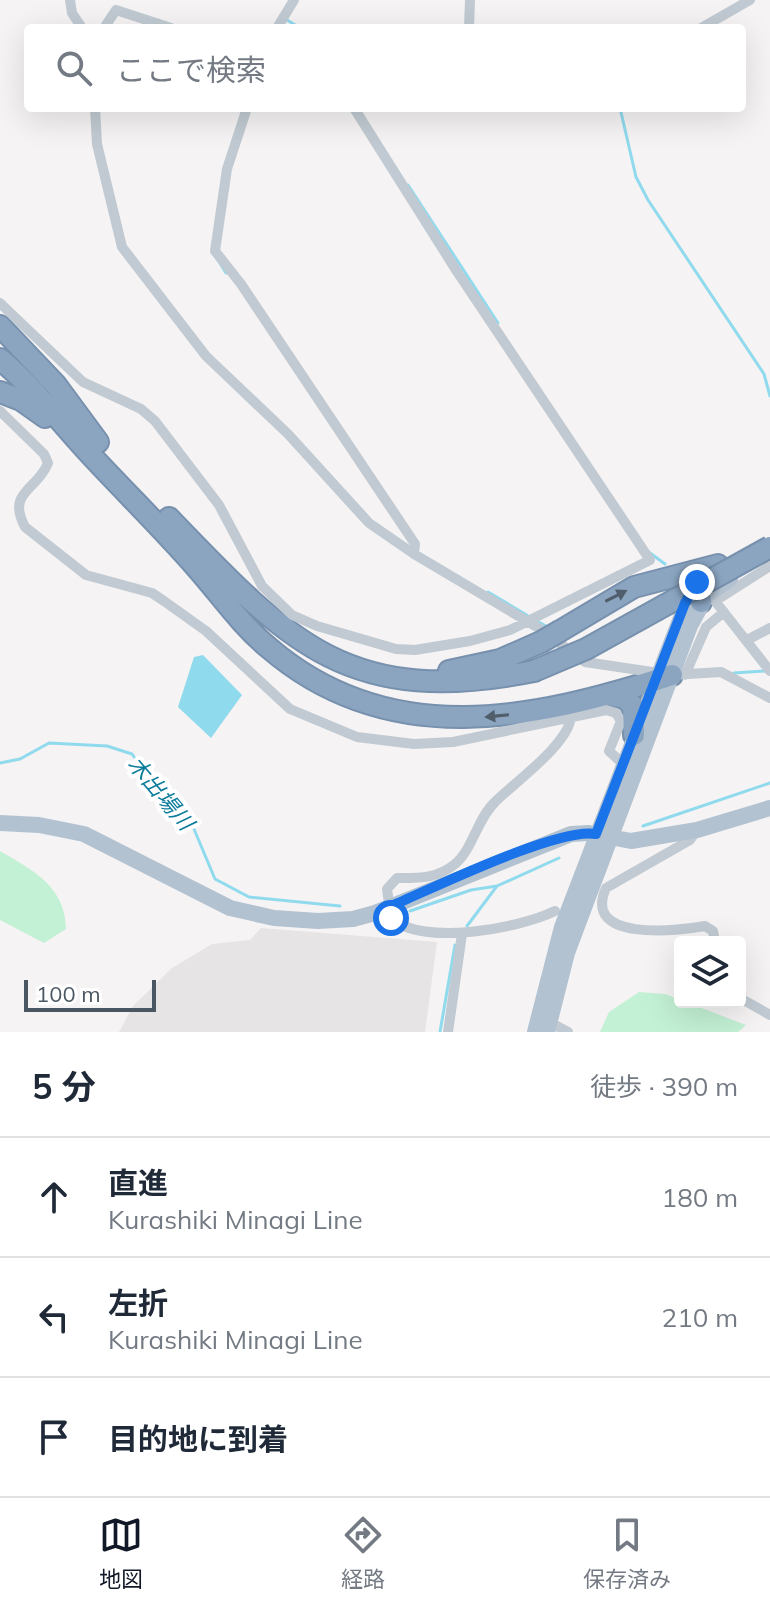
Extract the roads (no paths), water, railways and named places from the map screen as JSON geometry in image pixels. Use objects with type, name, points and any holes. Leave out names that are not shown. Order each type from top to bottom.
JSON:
[{"type":"highway","points":[[0,326],[56,385],[93,447]]},
{"type":"highway","points":[[0,347],[93,447],[270,650],[329,689],[373,707],[418,716],[468,718],[520,713],[606,695],[667,676]]},
{"type":"highway","points":[[0,359],[249,600],[280,626],[327,655],[371,673],[425,683],[479,681],[534,671]]},
{"type":"highway","points":[[0,392],[32,408],[93,447]]},
{"type":"highway","points":[[196,567],[281,641],[316,662],[360,680],[404,690],[459,691],[502,683],[586,649],[770,547]]},
{"type":"highway","points":[[327,655],[389,669],[443,672],[500,660],[541,642],[621,593],[706,600],[718,565]]},
{"type":"highway","points":[[606,695],[625,698],[633,706],[636,717],[634,735]]},
{"type":"main road","points":[[718,565],[770,536]]},
{"type":"main road","points":[[603,836],[634,735],[706,600],[720,585],[770,557]]},
{"type":"main road","points":[[543,1029],[559,939],[667,676]]},
{"type":"main road","points":[[0,823],[39,825],[84,834],[108,843],[210,899],[259,916],[341,920],[389,907],[558,837],[578,833],[631,841],[697,830],[770,808]]},
{"type":"street","points":[[70,0],[72,13],[79,24]]},
{"type":"street","points":[[285,24],[294,0]]},
{"type":"street","points":[[469,24],[470,0]]},
{"type":"street","points":[[708,24],[750,0]]},
{"type":"street","points":[[107,24],[116,10],[159,24]]},
{"type":"street","points":[[95,112],[97,144],[122,247],[206,356],[288,434],[353,508],[386,537],[532,620],[585,662],[667,676],[721,672],[770,698]]},
{"type":"street","points":[[246,112],[227,169],[215,251],[282,343],[415,544],[414,554]]},
{"type":"street","points":[[0,303],[83,382],[141,409],[155,421],[219,505],[262,586],[292,615],[359,640],[415,650],[470,641],[532,620],[650,560],[516,362],[357,112]]},
{"type":"street","points":[[0,411],[44,454],[48,463],[20,499],[25,527],[86,575],[152,593],[164,601],[206,631],[264,689],[302,716],[357,737],[414,744],[488,737],[599,709],[616,713],[621,725],[609,751],[623,764]]},
{"type":"street","points":[[706,600],[715,601],[717,596],[770,566]]},
{"type":"street","points":[[706,600],[747,640],[770,671]]},
{"type":"street","points":[[747,640],[770,628]]},
{"type":"street","points":[[555,911],[532,922],[462,934],[398,925],[391,918],[387,889],[392,880],[422,880],[458,862],[486,812],[536,765],[568,728],[571,716]]},
{"type":"street","points":[[697,830],[690,840],[606,888],[599,903],[600,911],[610,922],[652,931],[705,926],[713,931],[714,936]]},
{"type":"street","points":[[448,1032],[462,934]]},
{"type":"street","points":[[746,1001],[770,1015]]},
{"type":"street","points":[[543,1029],[568,1032]]},
{"type":"water","points":[[203,655],[242,695],[211,738],[178,707],[194,657]]},
{"type":"waterway","points":[[287,20],[294,24]]},
{"type":"waterway","points":[[621,112],[636,177],[648,200],[764,374],[770,396]]},
{"type":"waterway","points":[[408,185],[498,323]]},
{"type":"waterway","points":[[218,260],[226,273]]},
{"type":"waterway","points":[[650,553],[665,564]]},
{"type":"waterway","points":[[488,592],[530,617]]},
{"type":"waterway","points":[[537,621],[551,629]]},
{"type":"waterway","points":[[734,673],[765,671]]},
{"type":"waterway","name":"木出場川","points":[[0,763],[20,759],[49,743],[107,746],[132,754],[161,795],[191,822],[215,879],[249,897],[340,906]]},
{"type":"waterway","points":[[643,826],[770,783]]},
{"type":"waterway","name":"木出場川","points":[[410,911],[471,890],[497,886],[559,858]]},
{"type":"waterway","points":[[467,926],[497,886]]},
{"type":"waterway","points":[[440,1032],[455,945]]}]
